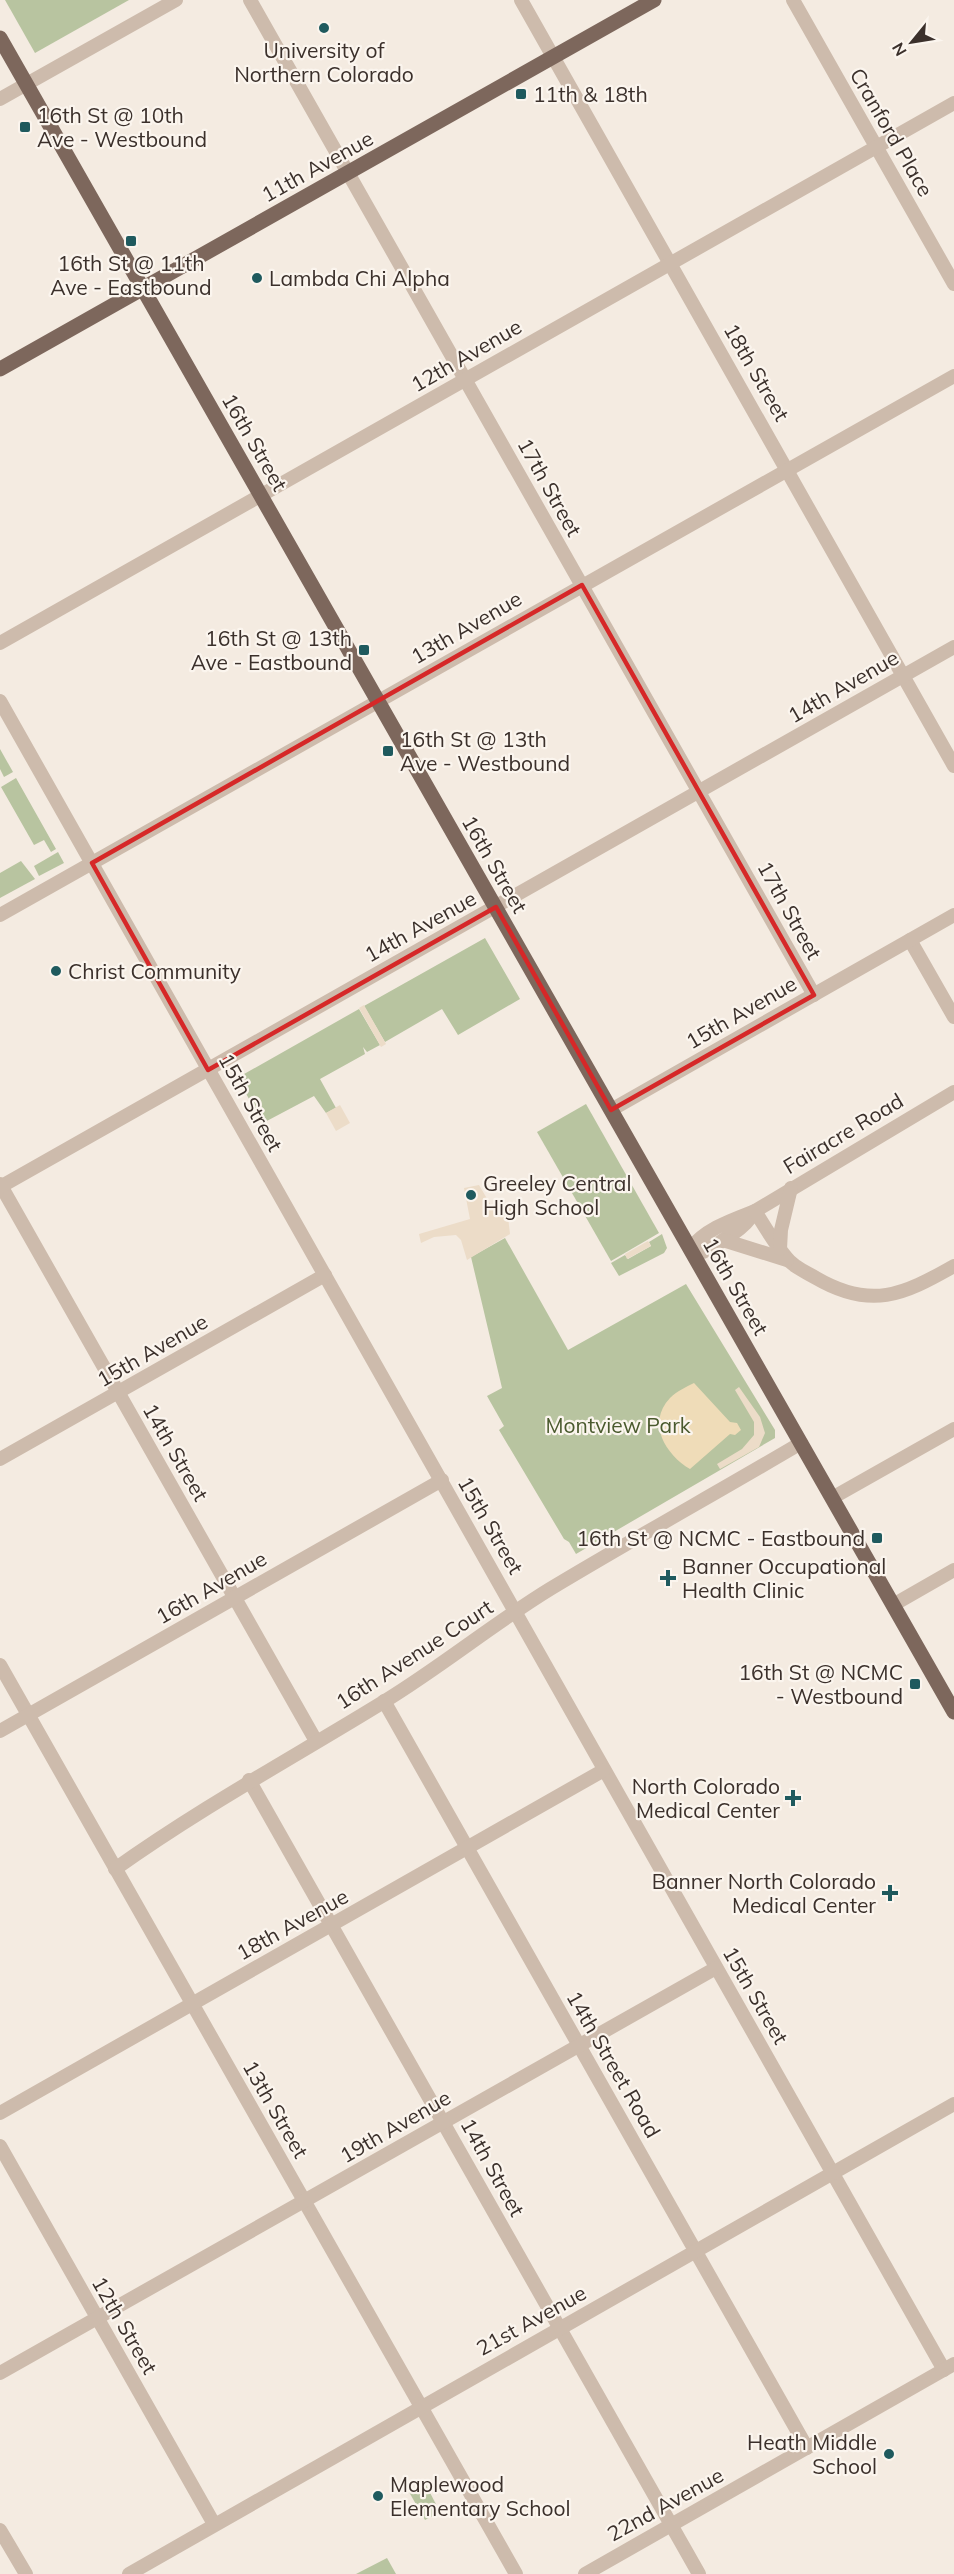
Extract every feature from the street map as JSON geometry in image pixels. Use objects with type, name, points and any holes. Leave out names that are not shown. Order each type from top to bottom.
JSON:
[{"type":"main road","name":"11th Avenue","points":[[0,369],[654,0]]},
{"type":"main road","name":"16th Street","points":[[0,38],[954,1712]]},
{"type":"street","points":[[0,99],[176,0]]},
{"type":"street","name":"17th Street","points":[[250,0],[814,995]]},
{"type":"street","name":"18th Street","points":[[521,0],[954,765]]},
{"type":"street","name":"Cranford Place","points":[[793,0],[954,284]]},
{"type":"street","name":"12th Avenue","points":[[0,643],[954,103]]},
{"type":"street","name":"13th Avenue","points":[[0,915],[954,376]]},
{"type":"street","name":"14th Avenue","points":[[0,1186],[954,647]]},
{"type":"street","name":"15th Street","points":[[0,701],[832,2173],[949,2367]]},
{"type":"street","name":"15th Avenue","points":[[611,1110],[954,915]]},
{"type":"street","points":[[910,940],[954,1017]]},
{"type":"street","name":"Fairacre Road","points":[[755,1211],[751,1219],[703,1252],[690,1249],[698,1238],[733,1219],[755,1211],[954,1092]]},
{"type":"street","name":"14th Street","points":[[0,1186],[316,1741]]},
{"type":"street","points":[[784,1254],[780,1230],[791,1188]]},
{"type":"street","points":[[755,1211],[784,1254],[833,1288],[866,1297],[903,1292],[954,1266]]},
{"type":"street","points":[[723,1240],[784,1254]]},
{"type":"street","name":"15th Avenue","points":[[0,1460],[325,1275]]},
{"type":"street","points":[[832,1498],[954,1429]]},
{"type":"street","name":"16th Avenue Court","points":[[115,1869],[167,1831],[384,1701],[468,1647],[516,1611],[801,1443]]},
{"type":"street","name":"16th Avenue","points":[[0,1731],[442,1480]]},
{"type":"street","points":[[893,1605],[954,1570]]},
{"type":"street","name":"13th Street","points":[[0,1665],[516,2574]]},
{"type":"street","name":"14th Street Road","points":[[384,1701],[807,2448]]},
{"type":"street","name":"18th Avenue","points":[[0,2113],[604,1770]]},
{"type":"street","name":"14th Street","points":[[249,1780],[699,2574]]},
{"type":"street","name":"19th Avenue","points":[[0,2373],[716,1968]]},
{"type":"street","name":"21st Avenue","points":[[129,2574],[954,2104]]},
{"type":"street","name":"12th Street","points":[[0,2146],[214,2524]]},
{"type":"street","name":"22nd Avenue","points":[[585,2574],[949,2367]]},
{"type":"street","points":[[0,2530],[26,2574]]},
{"type":"highlighted area","points":[[582,585],[814,995],[611,1110],[496,907],[208,1070],[92,863]]},
{"type":"green space","points":[[5,0],[129,0],[35,53]]},
{"type":"green space","points":[[0,749],[13,772],[4,777],[0,769]]},
{"type":"green space","points":[[16,778],[56,849],[51,852],[44,840],[34,845],[1,787]]},
{"type":"green space","points":[[58,852],[64,863],[39,876],[34,866]]},
{"type":"green space","points":[[21,861],[35,879],[0,898],[0,873]]},
{"type":"green space","points":[[485,938],[520,999],[458,1035],[442,1009],[385,1042],[364,1006]]},
{"type":"green space","points":[[359,1009],[380,1045],[367,1052],[363,1047],[365,1054],[320,1079],[336,1108],[326,1113],[314,1096],[263,1123],[237,1078]]},
{"type":"green space","points":[[586,1104],[659,1233],[611,1261],[537,1132]]},
{"type":"green space","points":[[662,1234],[667,1248],[664,1253],[619,1276],[611,1263],[625,1255],[628,1259],[651,1246],[649,1242]]},
{"type":"green space","name":"Montview Park","points":[[505,1238],[568,1350],[686,1284],[775,1430],[775,1438],[576,1554],[569,1542],[564,1539],[499,1430],[504,1426],[487,1396],[502,1388],[471,1257]]},
{"type":"green space","points":[[425,2483],[440,2512],[425,2520],[409,2492]]},
{"type":"green space","points":[[387,2558],[396,2574],[356,2574]]},
{"type":"sand","points":[[694,1383],[730,1422],[737,1423],[741,1430],[735,1435],[730,1434],[690,1469],[673,1456],[659,1428],[663,1408],[670,1398]]},
{"type":"shaded area","points":[[364,1005],[386,1044],[381,1047],[359,1008]]},
{"type":"shaded area","points":[[340,1105],[350,1123],[336,1131],[326,1113]]},
{"type":"shaded area","points":[[479,1185],[492,1207],[520,1201],[520,1205],[508,1217],[510,1234],[467,1260],[461,1240],[456,1235],[434,1237],[421,1243],[419,1234],[470,1219],[464,1188]]},
{"type":"shaded area","points":[[648,1241],[651,1246],[627,1259],[625,1254]]},
{"type":"shaded area","points":[[739,1387],[760,1417],[765,1433],[759,1447],[720,1469],[717,1464],[742,1449],[754,1435],[754,1422],[735,1390]]},
{"type":"place","name":"University of Northern Colorado","points":[[324,28]]},
{"type":"place","name":"11th & 18th","points":[[521,94]]},
{"type":"place","name":"16th St @ 10th Ave - Westbound","points":[[25,127]]},
{"type":"place","name":"16th St @ 11th Ave - Eastbound","points":[[131,241]]},
{"type":"place","name":"Lambda Chi Alpha","points":[[257,278]]},
{"type":"place","name":"16th St @ 13th Ave - Eastbound","points":[[364,650]]},
{"type":"place","name":"16th St @ 13th Ave - Westbound","points":[[388,751]]},
{"type":"place","name":"Christ Community","points":[[56,971]]},
{"type":"place","name":"Greeley Central High School","points":[[471,1195]]},
{"type":"place","name":"16th St @ NCMC - Eastbound","points":[[877,1538]]},
{"type":"place","name":"Banner Occupational Health Clinic","points":[[668,1578]]},
{"type":"place","name":"16th St @ NCMC - Westbound","points":[[915,1684]]},
{"type":"place","name":"North Colorado Medical Center","points":[[793,1798]]},
{"type":"place","name":"Banner North Colorado Medical Center","points":[[890,1893]]},
{"type":"place","name":"Heath Middle School","points":[[889,2454]]},
{"type":"place","name":"Maplewood Elementary School","points":[[378,2496]]}]
